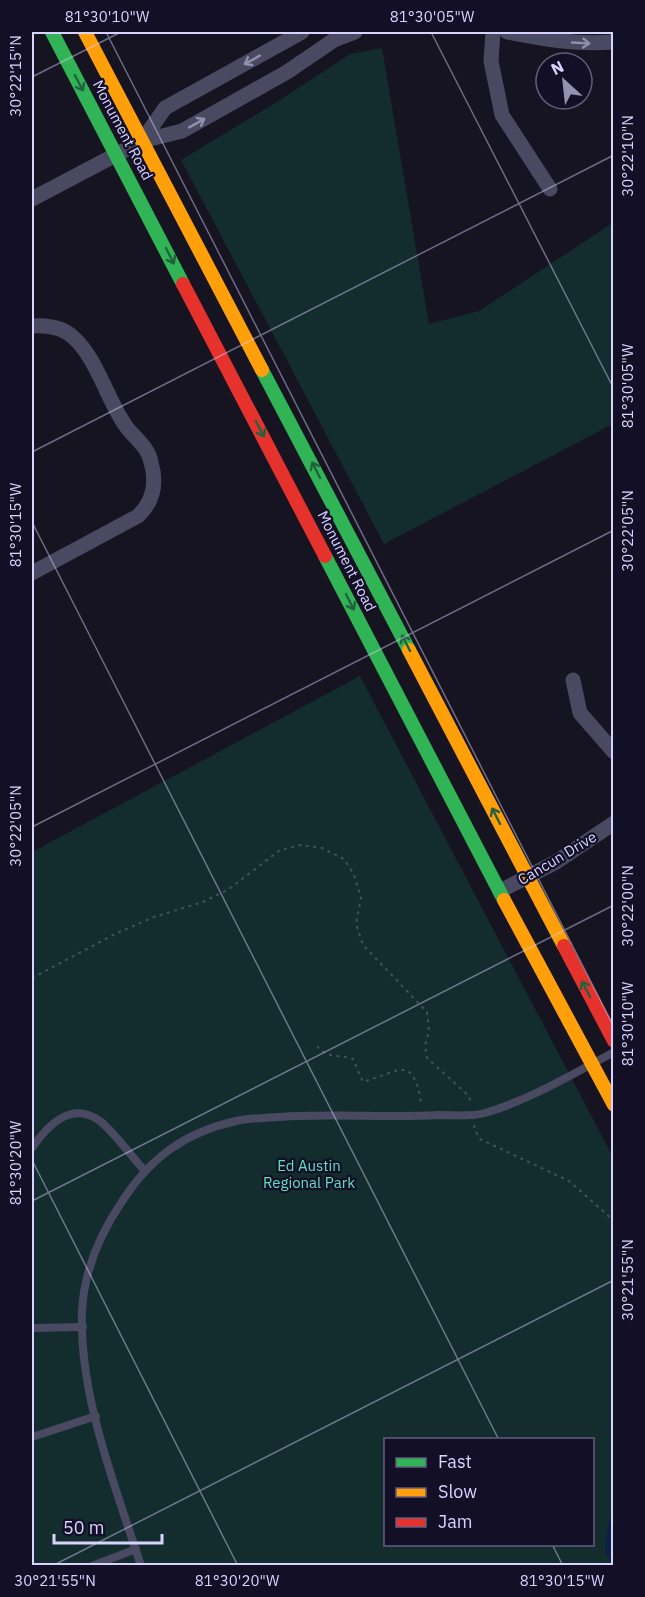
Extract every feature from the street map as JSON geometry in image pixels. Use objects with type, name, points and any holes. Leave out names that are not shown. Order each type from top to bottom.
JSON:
[{"type":"street","name":"Monument Road","points":[[52,32],[614,1106]]},
{"type":"street","name":"Monument Road","points":[[85,32],[614,1041]]},
{"type":"street","points":[[142,141],[165,108],[302,32]]},
{"type":"street","points":[[32,200],[142,141],[182,131],[287,72],[333,36],[355,32]]},
{"type":"street","points":[[493,32],[491,61],[502,116],[550,189]]},
{"type":"street","points":[[507,32],[567,42],[614,42]]},
{"type":"street","points":[[32,326],[53,326],[73,336],[83,348],[125,425],[145,448],[151,460],[154,483],[145,509],[128,522],[32,573]]},
{"type":"street","points":[[573,680],[580,713],[614,752]]},
{"type":"street","name":"Cancun Drive","points":[[500,891],[571,853],[614,822]]},
{"type":"lane","points":[[141,1566],[88,1388],[83,1350],[82,1310],[87,1279],[99,1241],[112,1215],[144,1170],[173,1146],[205,1130],[238,1120],[313,1114],[422,1116],[483,1114],[520,1099],[614,1052]]},
{"type":"lane","points":[[32,1148],[44,1129],[63,1116],[82,1114],[99,1121],[144,1170]]},
{"type":"lane","points":[[32,1328],[83,1327]]},
{"type":"lane","points":[[32,1437],[96,1416]]},
{"type":"lane","points":[[92,1566],[136,1549]]},
{"type":"path","points":[[32,978],[117,933],[154,917],[203,902],[229,889],[280,850],[301,846],[322,848],[344,859],[354,875],[361,898],[356,924],[363,945],[427,1012],[429,1031],[424,1046],[428,1058],[469,1096],[475,1130],[480,1139],[569,1181],[614,1221]]},
{"type":"path","points":[[317,1046],[329,1056],[346,1056],[353,1059],[363,1082],[398,1070],[408,1070],[419,1089],[422,1116]]},
{"type":"green space","points":[[382,48],[429,324],[479,311],[614,222],[613,424],[384,544],[181,160],[350,54]]},
{"type":"green space","name":"Ed Austin Regional Park","points":[[360,676],[613,1157],[613,1565],[32,1566],[32,852]]},
{"type":"water","points":[[613,1507],[613,1564],[605,1552],[607,1529]]},
{"type":"traffic: fast","points":[[52,32],[183,284]]},
{"type":"traffic: fast","points":[[262,370],[409,650]]},
{"type":"traffic: fast","points":[[325,556],[504,900]]},
{"type":"traffic: slow","points":[[85,32],[262,370]]},
{"type":"traffic: slow","points":[[409,650],[564,946]]},
{"type":"traffic: slow","points":[[504,900],[614,1105]]},
{"type":"traffic: jam","points":[[183,284],[325,556]]},
{"type":"traffic: jam","points":[[564,946],[614,1041]]}]
